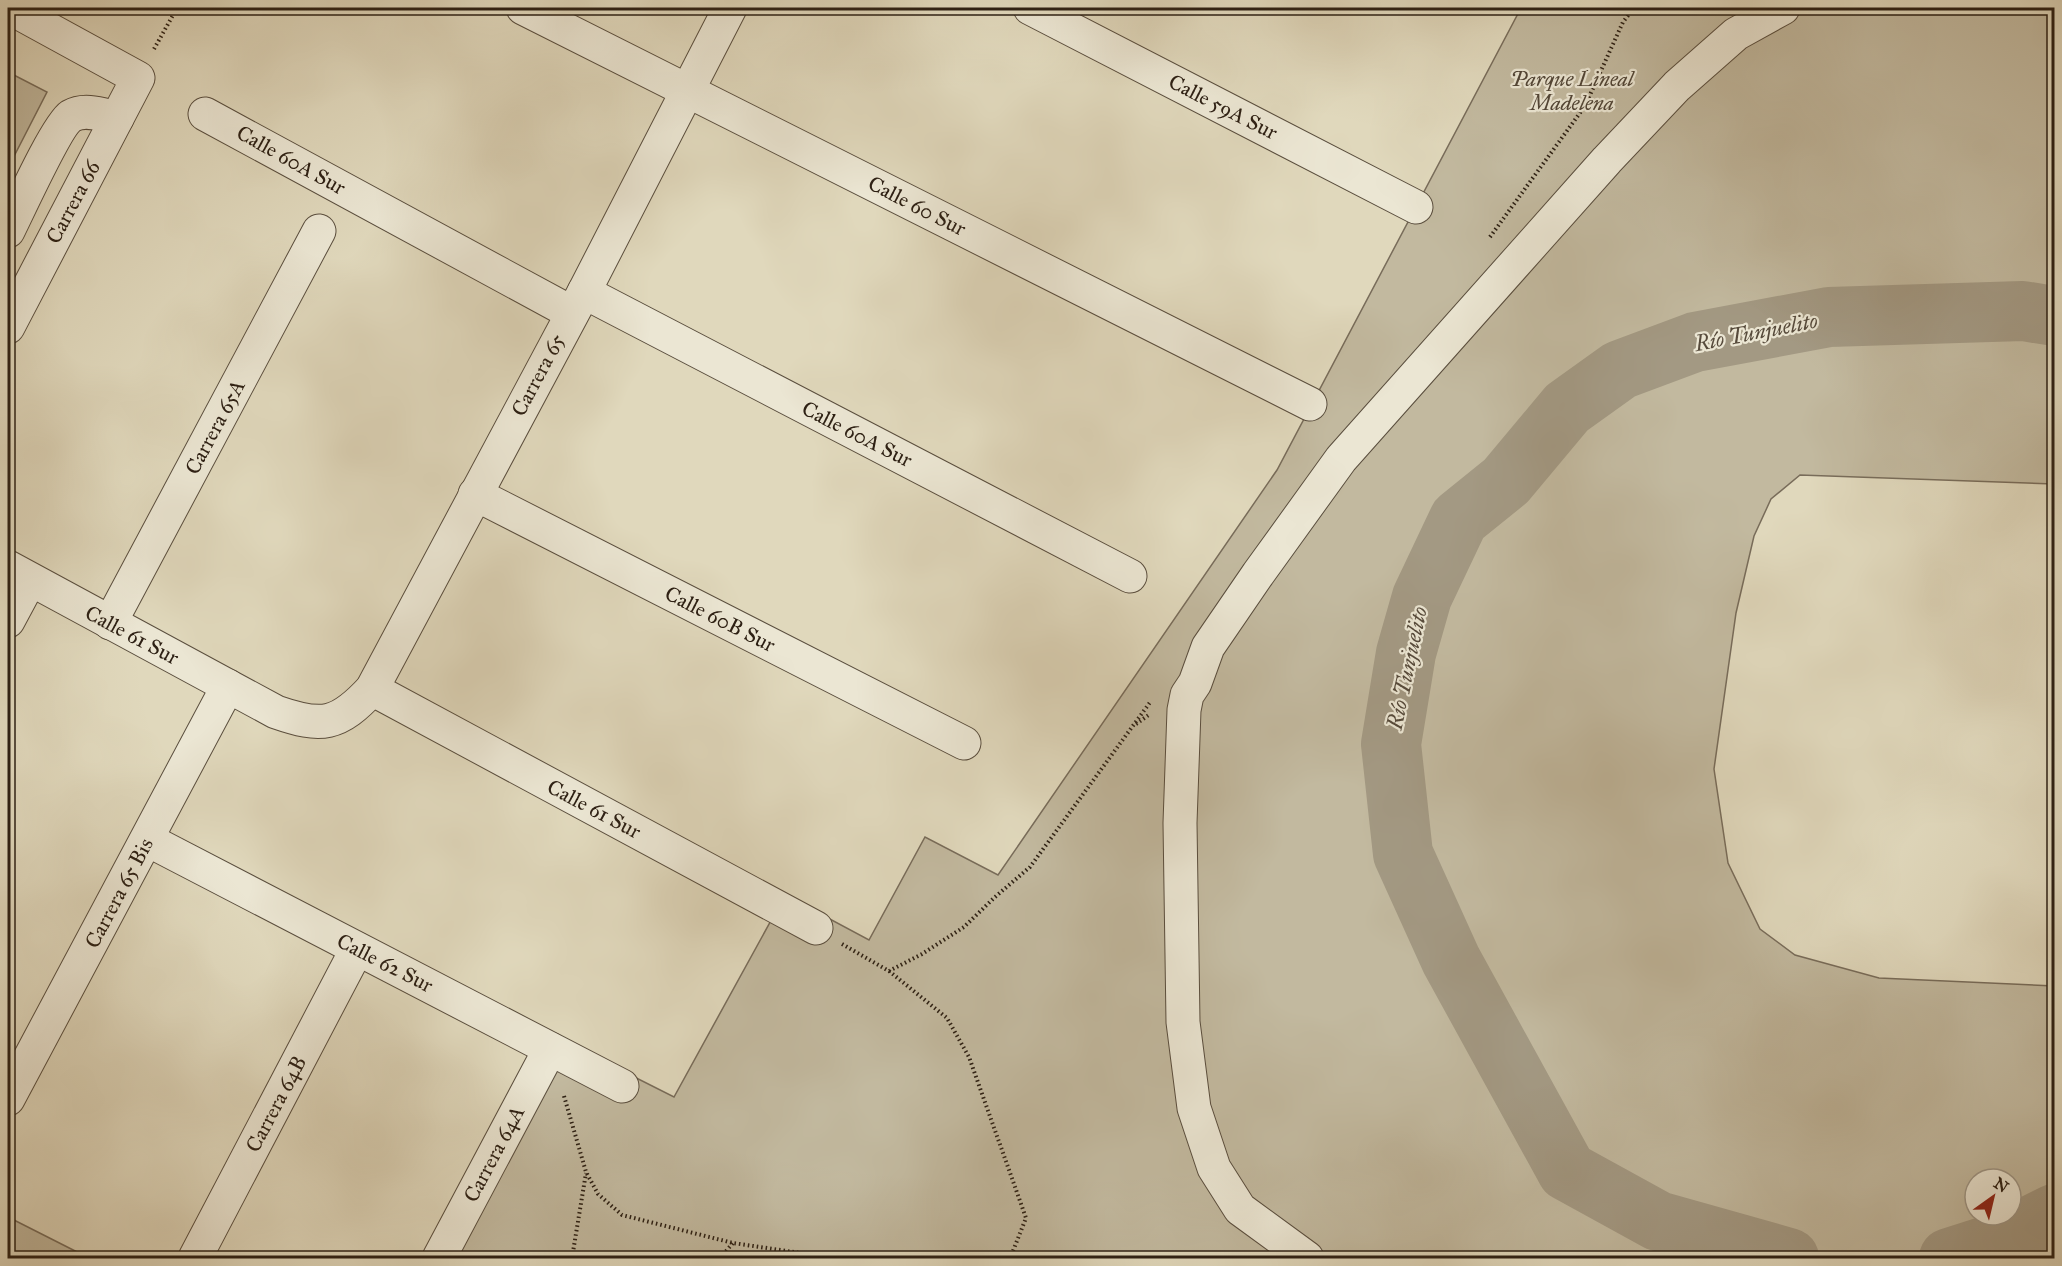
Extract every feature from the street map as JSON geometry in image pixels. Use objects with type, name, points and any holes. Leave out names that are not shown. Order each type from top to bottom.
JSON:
[{"type":"street","points":[[10,8],[138,78]]},
{"type":"street","name":"Calle 60 Sur","points":[[523,8],[1310,404]]},
{"type":"street","name":"Carrera 65","points":[[325,722],[341,717],[354,708],[372,689],[578,302],[730,8]]},
{"type":"street","name":"Calle 59A Sur","points":[[1030,8],[1416,207]]},
{"type":"street","points":[[1307,1258],[1240,1209],[1214,1168],[1194,1108],[1183,1022],[1180,823],[1184,710],[1187,695],[1195,683],[1208,647],[1341,459],[1607,160],[1677,86],[1736,34],[1783,8]]},
{"type":"street","name":"Carrera 66","points":[[8,327],[138,78]]},
{"type":"street","points":[[8,231],[58,132],[71,116],[86,112],[117,118]]},
{"type":"street","name":"Calle 60A Sur","points":[[206,114],[1130,576]]},
{"type":"street","name":"Carrera 65A","points":[[110,623],[320,231]]},
{"type":"street","name":"Calle 60B Sur","points":[[475,494],[964,743]]},
{"type":"street","points":[[8,621],[19,573]]},
{"type":"street","name":"Calle 61 Sur","points":[[19,573],[276,712],[300,720],[325,722]]},
{"type":"street","name":"Carrera 65 Bis","points":[[8,1100],[228,686]]},
{"type":"street","name":"Calle 61 Sur","points":[[372,689],[816,928]]},
{"type":"street","name":"Calle 62 Sur","points":[[148,840],[622,1086]]},
{"type":"street","name":"Carrera 64B","points":[[195,1258],[357,949]]},
{"type":"street","name":"Carrera 64A","points":[[439,1258],[550,1049]]},
{"type":"path","points":[[138,78],[177,8]]},
{"type":"path","points":[[889,971],[947,1018],[969,1057],[1026,1218],[1013,1251],[1007,1258]]},
{"type":"path","points":[[550,1049],[586,1172],[598,1194],[622,1215],[733,1243],[834,1258]]},
{"type":"path","points":[[572,1258],[586,1172]]},
{"type":"path","points":[[720,1258],[733,1243]]},
{"type":"green space","name":"Parque Lineal Madelena","points":[[1521,8],[2054,8],[2054,484],[1800,475],[1771,499],[1754,536],[1736,613],[1714,769],[1728,863],[1760,929],[1795,955],[1879,978],[2054,986],[2054,1258],[750,1258],[730,1253],[725,1258],[449,1258],[563,1041],[674,1097],[785,895],[869,940],[925,837],[998,875],[1277,470]]},
{"type":"green space","points":[[8,72],[47,92],[8,168]]},
{"type":"green space","points":[[8,1217],[89,1258],[8,1258]]},
{"type":"waterway","name":"Río Tunjuelito","points":[[1789,1258],[1658,1221],[1567,1171],[1451,960],[1403,854],[1391,744],[1406,653],[1422,597],[1459,519],[1506,481],[1567,408],[1620,370],[1695,342],[1829,317],[2023,311],[2054,316]]},
{"type":"waterway","name":"Río Tunjuelito","points":[[1949,1258],[1996,1243],[2054,1214]]}]
